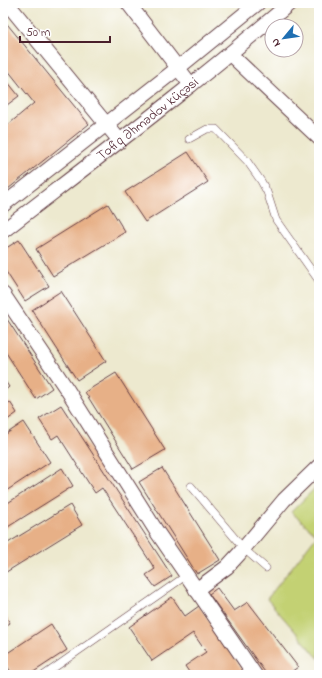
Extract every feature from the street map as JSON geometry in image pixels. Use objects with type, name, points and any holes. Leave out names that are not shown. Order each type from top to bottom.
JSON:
[{"type":"street","points":[[128,3],[191,85]]},
{"type":"street","name":"Tofiq Əhmədov küçəsi","points":[[272,18],[290,3]]},
{"type":"street","points":[[13,5],[120,142]]},
{"type":"street","points":[[252,5],[264,25]]},
{"type":"street","name":"Tofiq Əhmədov küçəsi","points":[[3,205],[178,68],[252,5]]},
{"type":"street","name":"Tofiq Əhmədov küçəsi","points":[[3,231],[120,142],[264,25]]},
{"type":"street","points":[[230,54],[319,138]]},
{"type":"street","points":[[3,294],[68,391],[157,532],[255,675]]},
{"type":"street","points":[[196,590],[227,567],[244,549],[284,500],[319,466]]},
{"type":"lane","points":[[189,138],[207,129],[216,129],[247,161],[267,192],[276,220],[319,281]]},
{"type":"lane","points":[[191,486],[244,549],[266,568]]},
{"type":"lane","points":[[49,674],[187,575]]},
{"type":"green space","points":[[319,484],[319,659],[267,599],[317,535],[291,512]]},
{"type":"building","points":[[3,19],[89,124],[3,193],[3,129],[34,103],[3,64]]},
{"type":"building","points":[[3,76],[19,96],[3,108]]},
{"type":"building","points":[[188,152],[208,182],[145,222],[125,192]]},
{"type":"building","points":[[108,204],[125,232],[53,276],[36,249]]},
{"type":"building","points":[[19,240],[49,286],[25,301],[3,267],[3,250]]},
{"type":"building","points":[[61,291],[106,361],[77,380],[32,310]]},
{"type":"building","points":[[3,313],[52,388],[36,399],[3,348]]},
{"type":"building","points":[[116,373],[165,450],[133,469],[85,392]]},
{"type":"building","points":[[3,378],[9,387],[3,392]]},
{"type":"building","points":[[10,402],[17,413],[3,423],[3,407]]},
{"type":"building","points":[[61,405],[172,576],[155,587],[146,575],[155,569],[102,488],[95,493],[58,435],[52,439],[39,419]]},
{"type":"building","points":[[24,422],[50,462],[3,493],[3,436]]},
{"type":"building","points":[[62,468],[73,486],[3,530],[3,506]]},
{"type":"building","points":[[162,468],[220,560],[197,574],[139,482]]},
{"type":"building","points":[[70,505],[82,525],[3,574],[3,546]]},
{"type":"building","points":[[217,588],[234,611],[248,602],[298,667],[287,675],[267,675],[209,594]]},
{"type":"building","points":[[172,597],[185,616],[199,606],[246,675],[191,675],[185,666],[206,652],[193,633],[152,661],[129,627]]},
{"type":"building","points":[[3,611],[10,623],[3,628]]},
{"type":"building","points":[[51,624],[67,650],[29,675],[13,675],[3,660],[3,656]]}]
